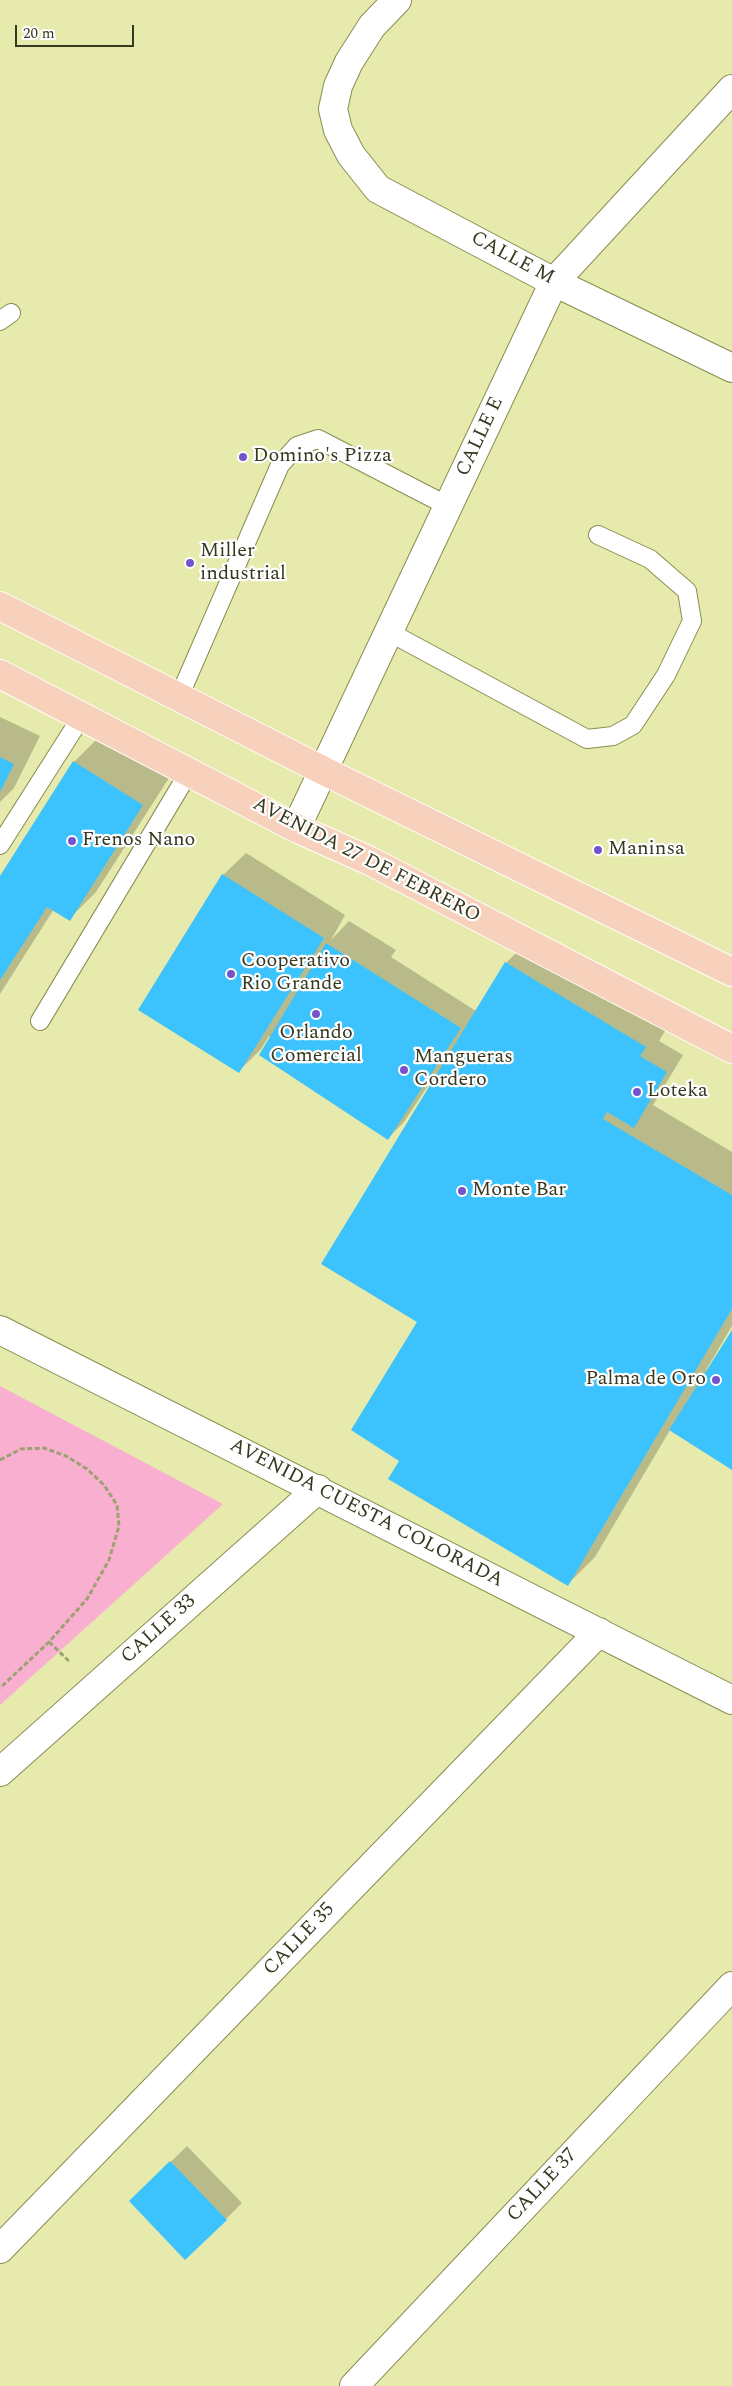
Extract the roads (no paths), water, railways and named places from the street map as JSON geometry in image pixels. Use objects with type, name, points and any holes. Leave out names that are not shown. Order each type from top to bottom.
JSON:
[{"type":"main road","points":[[0,606],[324,770],[732,972]]},
{"type":"main road","name":"AVENIDA 27 DE FEBRERO","points":[[0,674],[296,828],[370,861],[732,1049]]},
{"type":"street","name":"CALLE M","points":[[397,0],[372,26],[349,62],[338,86],[334,108],[338,130],[351,155],[378,189],[554,282],[732,368]]},
{"type":"street","name":"CALLE E","points":[[296,828],[554,282],[732,89]]},
{"type":"street","name":"AVENIDA CUESTA COLORADA","points":[[0,1330],[318,1489],[732,1700]]},
{"type":"street","name":"CALLE 33","points":[[0,1772],[318,1489]]},
{"type":"street","name":"CALLE 35","points":[[0,2249],[599,1632]]},
{"type":"street","name":"CALLE 37","points":[[354,2386],[732,1986]]},
{"type":"lane","points":[[180,697],[280,465],[297,446],[318,440],[448,506]]},
{"type":"lane","points":[[389,632],[587,739],[613,736],[633,725],[666,675],[692,621],[687,591],[650,559],[598,535]]},
{"type":"lane","points":[[0,845],[82,716]]},
{"type":"lane","points":[[40,1020],[189,772]]},
{"type":"place","name":"Domino's Pizza","points":[[243,457]]},
{"type":"place","name":"Miller industrial","points":[[190,563]]},
{"type":"place","name":"Frenos Nano","points":[[72,841]]},
{"type":"place","name":"Maninsa","points":[[598,850]]},
{"type":"place","name":"Cooperativo Rio Grande","points":[[231,974]]},
{"type":"place","name":"Orlando Comercial","points":[[316,1014]]},
{"type":"place","name":"Mangueras Cordero","points":[[404,1070]]},
{"type":"place","name":"Loteka","points":[[637,1092]]},
{"type":"place","name":"Monte Bar","points":[[462,1191]]},
{"type":"place","name":"Palma de Oro","points":[[716,1380]]}]
